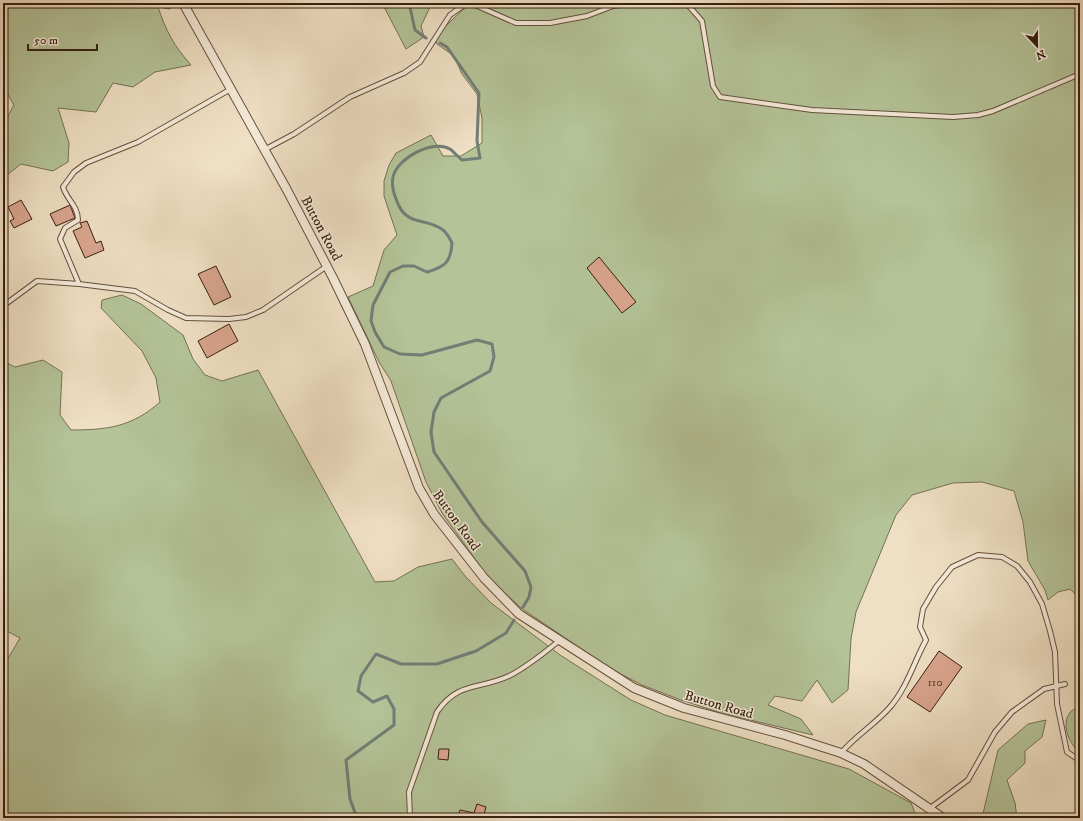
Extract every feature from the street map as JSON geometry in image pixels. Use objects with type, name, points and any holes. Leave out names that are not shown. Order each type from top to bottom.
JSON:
[{"type":"street","name":"Button Road","points":[[182,3],[231,89],[327,266],[365,344],[412,471],[434,514],[484,578],[519,614],[634,688],[684,708],[841,752],[864,764],[943,818]]},
{"type":"lane","points":[[264,150],[294,134],[350,97],[404,73],[420,62],[450,15],[464,5],[475,5],[516,23],[543,23],[588,16],[614,6],[632,3]]},
{"type":"lane","points":[[673,3],[688,5],[702,21],[713,86],[720,97],[812,110],[953,117],[993,111],[1080,74]]},
{"type":"lane","points":[[80,284],[60,239],[65,228],[78,220],[78,212],[65,193],[63,187],[65,183],[74,172],[86,163],[144,139],[231,89]]},
{"type":"lane","points":[[3,306],[37,281],[80,284],[135,292],[186,318],[229,319],[246,317],[263,310],[327,266]]},
{"type":"lane","points":[[841,752],[853,739],[891,707],[906,682],[926,640],[920,627],[923,609],[936,588],[952,567],[978,555],[1002,557],[1017,566],[1030,582],[1042,604],[1055,652],[1055,686],[1057,704],[1067,752],[1076,758],[1080,757]]},
{"type":"lane","points":[[410,818],[409,792],[437,712],[444,700],[459,691],[496,682],[511,675],[560,640]]},
{"type":"lane","points":[[928,809],[942,801],[968,780],[995,732],[1012,712],[1044,689],[1065,684]]},
{"type":"green space","points":[[3,3],[167,3],[170,9],[158,7],[161,16],[175,45],[191,65],[155,72],[133,87],[113,83],[96,112],[58,108],[69,143],[68,162],[53,171],[21,164],[3,178],[3,125],[14,105],[3,86]]},
{"type":"green space","points":[[382,3],[432,3],[421,26],[424,37],[406,49]]},
{"type":"green space","points":[[470,3],[1080,3],[1080,599],[1070,589],[1058,592],[1048,600],[1045,590],[1028,561],[1023,522],[1014,491],[982,482],[953,483],[912,495],[896,515],[856,612],[851,639],[848,690],[832,703],[817,680],[802,701],[775,696],[768,705],[801,719],[813,735],[721,713],[642,685],[611,669],[521,608],[488,577],[442,513],[426,482],[391,381],[379,362],[348,297],[373,286],[384,250],[397,235],[384,196],[384,181],[389,165],[396,153],[431,135],[443,156],[461,156],[482,143],[482,118],[477,94],[462,74],[454,56],[437,44],[434,37]]},
{"type":"green space","points":[[122,295],[141,304],[183,335],[193,359],[205,375],[222,381],[258,370],[375,582],[394,581],[418,567],[452,559],[465,576],[491,603],[560,655],[631,700],[665,715],[849,769],[911,803],[915,813],[896,818],[3,818],[3,667],[20,638],[3,629],[3,361],[15,367],[43,360],[62,372],[60,415],[71,430],[108,428],[129,422],[139,417],[160,402],[156,378],[142,351],[101,308],[102,300]]},
{"type":"green space","points":[[1080,707],[1079,752],[1070,740],[1066,729],[1066,724],[1070,713],[1074,709]]},
{"type":"green space","points":[[1046,720],[1042,737],[1025,751],[1025,763],[1007,780],[1015,803],[1017,818],[982,818],[998,750],[1028,724]]},
{"type":"building","points":[[21,200],[32,219],[14,228],[10,221],[14,219],[8,207]]},
{"type":"building","points":[[70,205],[75,218],[56,226],[50,214]]},
{"type":"building","points":[[87,221],[96,243],[101,241],[104,250],[85,258],[73,231],[82,227],[80,223]]},
{"type":"building","points":[[599,257],[636,302],[622,313],[587,268]]},
{"type":"building","points":[[216,266],[231,297],[214,305],[198,274]]},
{"type":"building","points":[[229,324],[238,341],[207,358],[198,341]]},
{"type":"building","points":[[939,651],[962,667],[930,712],[907,697]]},
{"type":"building","points":[[439,749],[449,749],[448,760],[438,759]]},
{"type":"building","points":[[477,804],[486,807],[483,818],[457,818],[460,810],[474,813]]},
{"type":"waterway","points":[[409,3],[415,30],[426,38]]},
{"type":"waterway","points":[[440,43],[447,47],[479,93],[477,141],[480,158],[462,160],[450,149],[434,146],[426,148],[408,157],[396,170],[393,177],[393,189],[399,206],[403,212],[413,219],[437,226],[447,234],[452,243],[450,255],[443,266],[427,272],[414,266],[403,266],[390,272],[373,305],[371,321],[375,332],[384,347],[400,354],[422,355],[477,340],[492,344],[494,357],[490,371],[441,398],[434,412],[431,432],[434,452],[482,522],[525,571],[531,587],[529,597],[523,607]]},
{"type":"waterway","points":[[357,818],[350,799],[346,760],[394,725],[394,709],[387,696],[373,702],[358,691],[361,676],[376,654],[401,664],[437,664],[476,651],[506,633],[514,620]]}]
